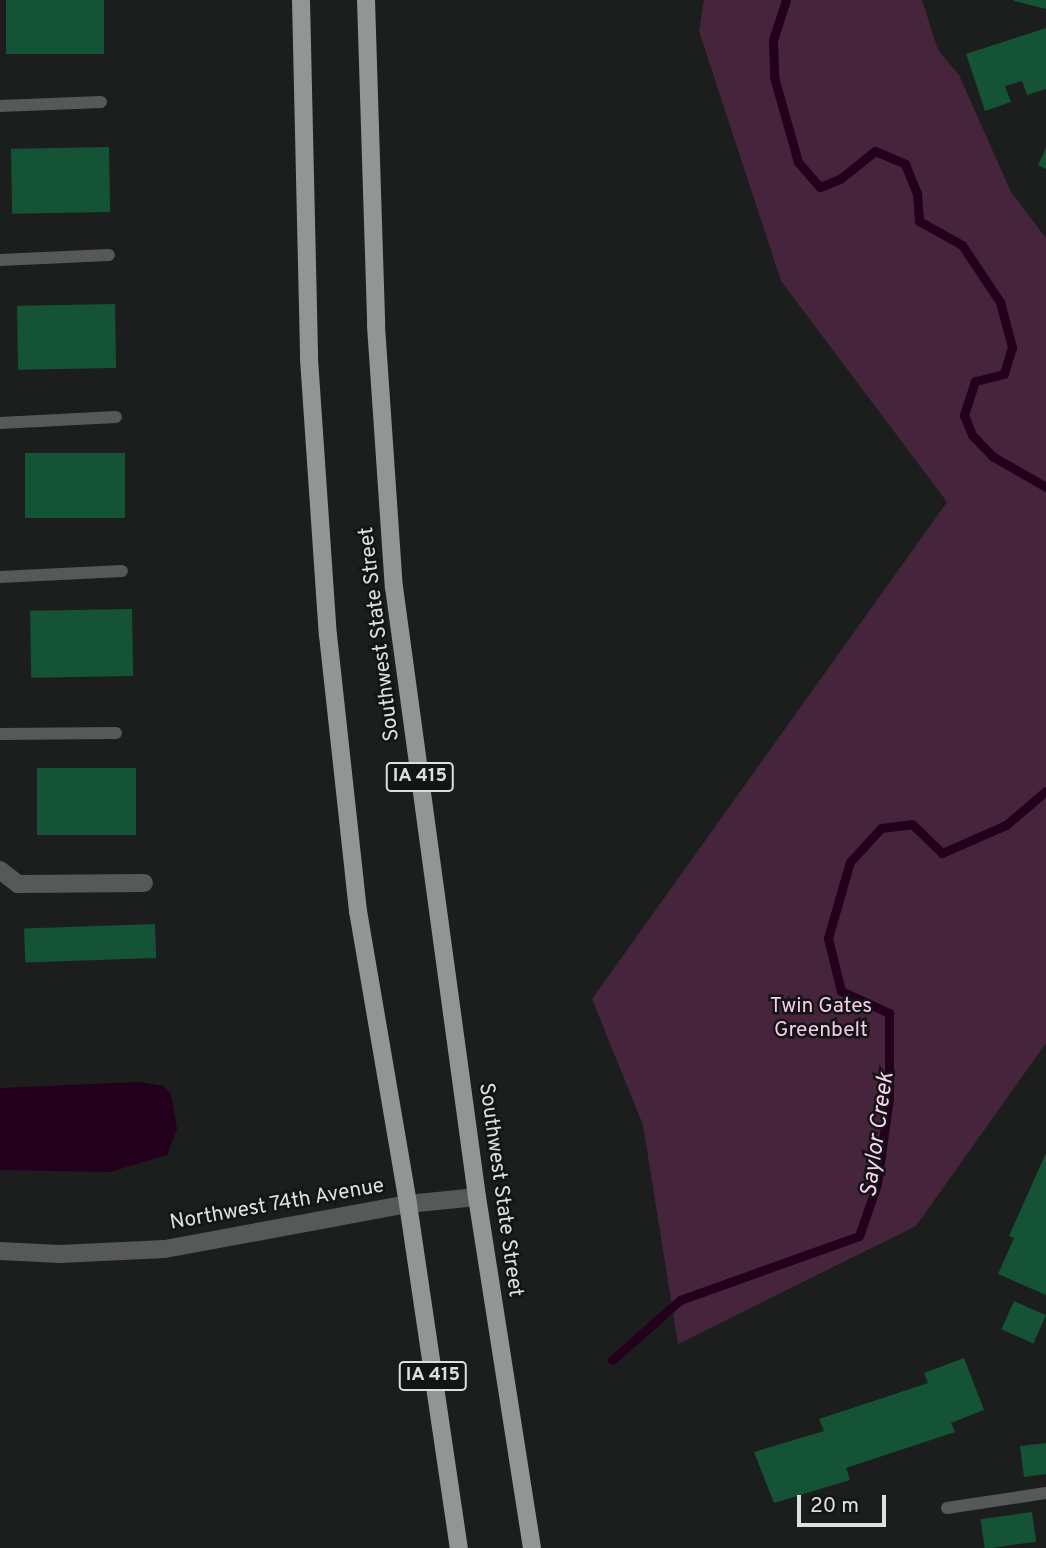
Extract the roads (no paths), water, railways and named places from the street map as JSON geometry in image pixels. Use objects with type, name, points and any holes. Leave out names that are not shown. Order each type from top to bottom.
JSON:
[{"type":"main road","name":"IA 415","points":[[301,0],[309,359],[328,635],[358,911],[408,1204],[458,1548]]},
{"type":"main road","name":"Southwest State Street","points":[[366,0],[376,326],[394,587],[477,1197],[532,1548]]},
{"type":"street","points":[[0,870],[18,884],[145,883]]},
{"type":"street","name":"Northwest 74th Avenue","points":[[0,1251],[60,1254],[165,1249],[408,1204],[477,1197]]},
{"type":"lane","points":[[0,106],[101,102]]},
{"type":"lane","points":[[0,260],[109,255]]},
{"type":"lane","points":[[0,423],[116,417]]},
{"type":"lane","points":[[0,577],[122,571]]},
{"type":"lane","points":[[0,734],[116,733]]},
{"type":"lane","points":[[947,1508],[1046,1493]]},
{"type":"waterway","points":[[786,0],[773,40],[774,77],[798,162],[820,187],[840,179],[875,151],[905,164],[917,193],[919,221],[962,245],[1000,302],[1012,347],[1004,374],[975,381],[964,415],[972,435],[992,456],[1046,487]]},
{"type":"waterway","name":"Saylor Creek","points":[[612,1360],[680,1300],[859,1236],[877,1184],[889,1098],[889,1013],[841,991],[828,938],[850,862],[881,828],[912,824],[942,853],[1006,825],[1046,791]]},
{"type":"park label","name":"Twin Gates Greenbelt","points":[[821,1019]]}]
